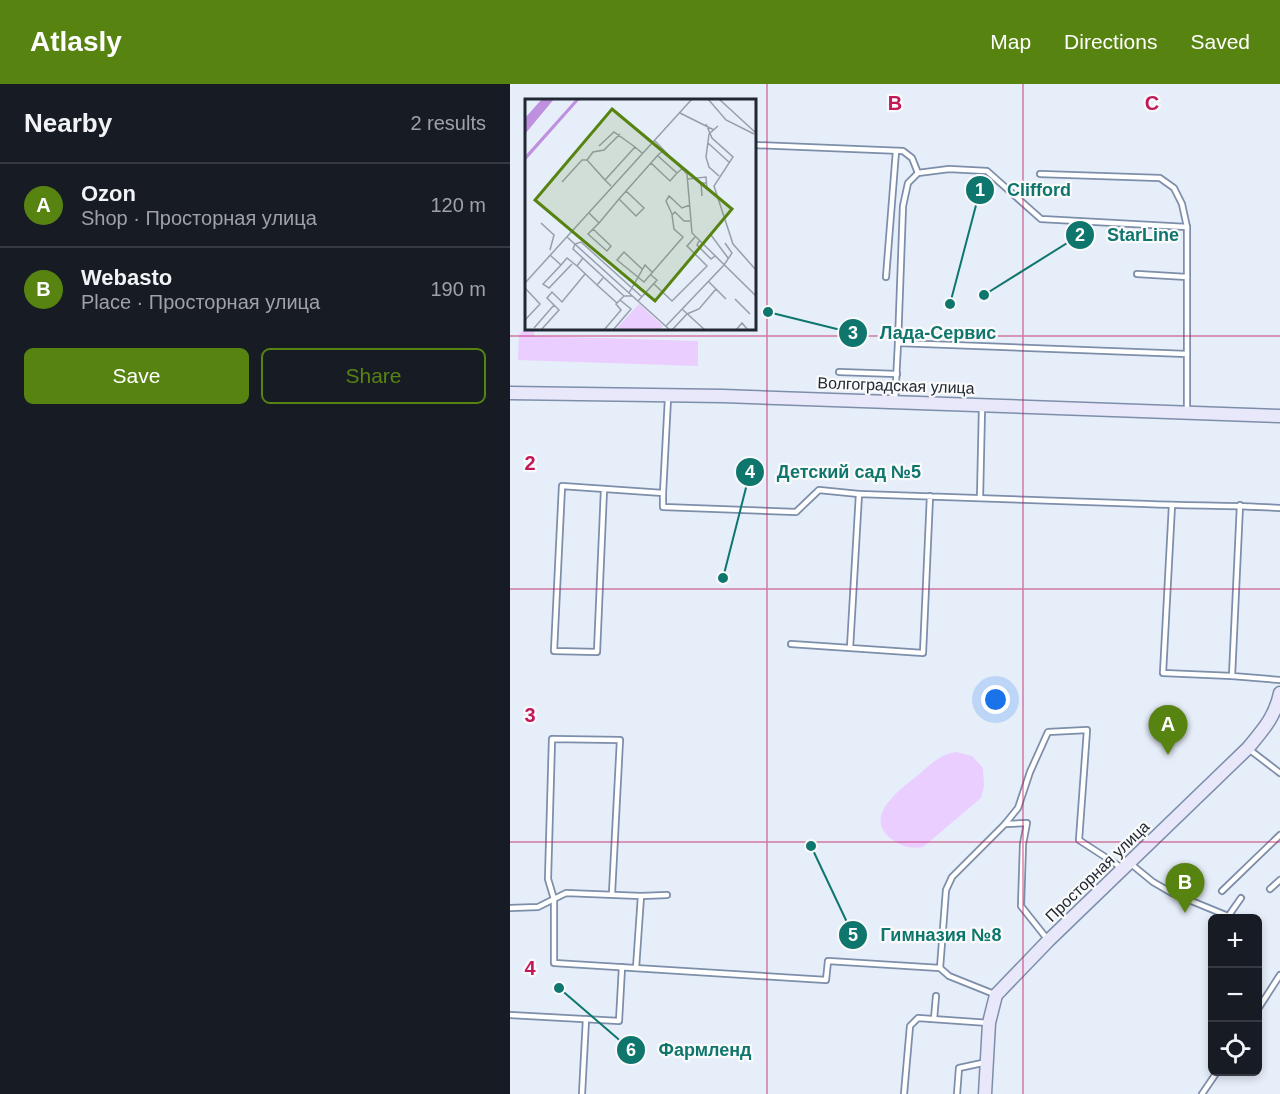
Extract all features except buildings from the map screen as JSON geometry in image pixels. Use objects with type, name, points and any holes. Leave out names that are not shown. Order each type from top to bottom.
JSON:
[{"type":"main road","name":"Волгоградская улица","points":[[510,393],[895,401],[1280,416]]},
{"type":"main road","name":"Просторная улица","points":[[985,1094],[989,1023],[996,995],[1048,941],[1248,748],[1269,723],[1277,707],[1280,693]]},
{"type":"lane","points":[[756,145],[903,151],[912,158],[918,173]]},
{"type":"lane","points":[[886,277],[896,151]]},
{"type":"lane","points":[[895,401],[903,206],[908,183],[918,173],[949,169],[987,171],[1041,219],[1187,227]]},
{"type":"lane","points":[[1040,174],[1161,178],[1174,188],[1182,204],[1187,227],[1187,414]]},
{"type":"lane","points":[[1137,274],[1187,277]]},
{"type":"lane","points":[[898,343],[1187,354]]},
{"type":"lane","points":[[839,372],[897,374]]},
{"type":"lane","points":[[668,395],[663,507],[796,512],[819,490],[859,494],[1280,508]]},
{"type":"lane","points":[[980,498],[982,404]]},
{"type":"lane","points":[[604,489],[597,652],[554,651],[562,486],[663,493]]},
{"type":"lane","points":[[850,648],[859,494]]},
{"type":"lane","points":[[791,644],[923,652],[930,496]]},
{"type":"lane","points":[[1172,505],[1163,673],[1280,680]]},
{"type":"lane","points":[[1232,676],[1240,505]]},
{"type":"lane","points":[[940,968],[945,890],[952,877],[1018,808],[1029,772],[1048,732],[1087,730],[1079,840],[1172,893],[1221,914]]},
{"type":"lane","points":[[612,894],[620,740],[552,739],[548,879],[554,899],[554,963],[826,981],[828,961],[940,968],[949,976],[996,995]]},
{"type":"lane","points":[[1248,748],[1280,772]]},
{"type":"lane","points":[[1005,824],[1027,823],[1023,844],[1021,906],[1048,941]]},
{"type":"lane","points":[[1222,891],[1280,835]]},
{"type":"lane","points":[[1270,890],[1280,880]]},
{"type":"lane","points":[[510,908],[538,907],[566,893],[668,895]]},
{"type":"lane","points":[[636,968],[641,896]]},
{"type":"lane","points":[[1230,914],[1241,898]]},
{"type":"lane","points":[[510,1015],[619,1021],[622,967]]},
{"type":"lane","points":[[1262,1002],[1280,975]]},
{"type":"lane","points":[[934,1019],[936,996]]},
{"type":"lane","points":[[904,1094],[910,1026],[918,1018],[989,1023]]},
{"type":"lane","points":[[582,1094],[586,1019]]},
{"type":"lane","points":[[957,1094],[960,1068],[987,1062]]},
{"type":"lane","points":[[1202,1094],[1214,1076]]},
{"type":"shaded area","points":[[525,328],[525,330],[534,330],[534,336],[698,341],[698,366],[518,360],[519,335]]},
{"type":"shaded area","points":[[956,752],[972,756],[983,768],[984,786],[981,798],[923,847],[907,847],[893,840],[884,832],[881,823],[886,805],[901,789],[935,761]]},
{"type":"place","name":"StarLine","points":[[984,295]]},
{"type":"place","name":"Clifford","points":[[950,304]]},
{"type":"place","name":"Лада-Сервис","points":[[768,312]]},
{"type":"place","name":"Детский сад №5","points":[[723,578]]},
{"type":"place","name":"Ozon","points":[[1168,755]]},
{"type":"place","name":"Гимназия №8","points":[[811,846]]},
{"type":"place","name":"Webasto","points":[[1185,913]]},
{"type":"place","name":"Фармленд","points":[[559,988]]}]
